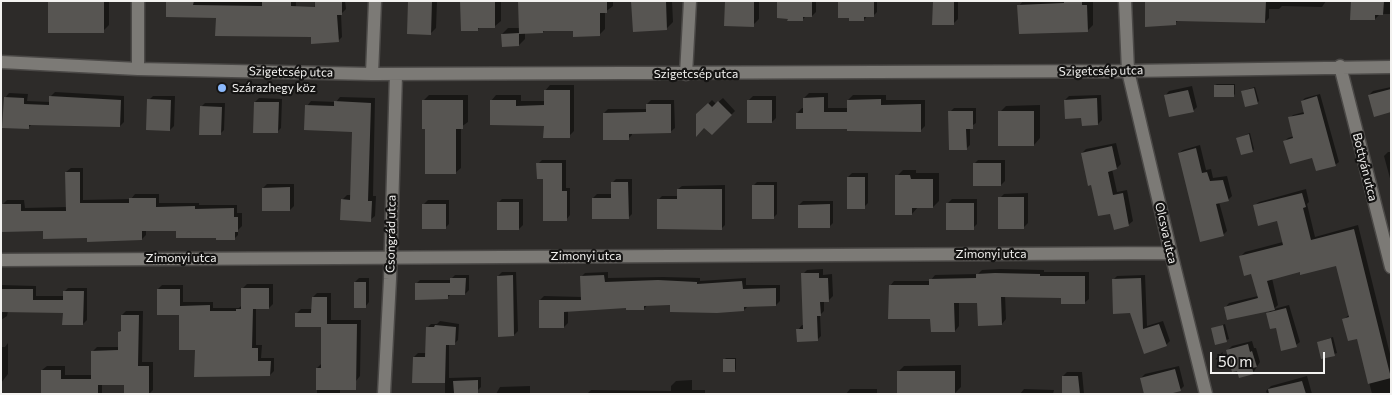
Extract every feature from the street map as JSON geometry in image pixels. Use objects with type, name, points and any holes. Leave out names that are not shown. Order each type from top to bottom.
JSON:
[{"type":"street","points":[[138,1],[138,69]]},
{"type":"street","points":[[372,74],[375,1]]},
{"type":"street","points":[[686,74],[690,1]]},
{"type":"street","name":"Olcsva utca","points":[[1125,1],[1128,71],[1206,394]]},
{"type":"street","name":"Szigetcsép utca","points":[[1,62],[138,69],[372,74],[1128,71],[1340,66],[1391,67]]},
{"type":"street","name":"Bottyán utca","points":[[1340,66],[1391,267]]},
{"type":"street","name":"Csongrád utca","points":[[384,394],[396,74]]},
{"type":"street","name":"Zimonyi utca","points":[[1,260],[1171,253]]},
{"type":"building","points":[[48,1],[104,1],[104,33],[48,33]]},
{"type":"building","points":[[166,1],[194,1],[193,5],[262,6],[262,1],[291,1],[291,6],[315,7],[315,2],[342,1],[342,15],[337,15],[339,42],[311,44],[311,37],[215,36],[216,18],[166,17]]},
{"type":"building","points":[[408,1],[432,1],[431,35],[407,34]]},
{"type":"building","points":[[460,1],[495,1],[495,28],[461,31]]},
{"type":"building","points":[[518,1],[607,1],[607,13],[600,13],[600,36],[573,37],[573,31],[543,31],[543,33],[519,34],[519,46],[502,47],[501,34],[519,33]]},
{"type":"building","points":[[631,1],[666,1],[667,30],[633,32]]},
{"type":"building","points":[[725,1],[754,1],[754,27],[724,26]]},
{"type":"building","points":[[777,1],[812,1],[812,17],[803,17],[803,21],[787,21],[788,19],[777,18]]},
{"type":"building","points":[[838,1],[874,1],[874,17],[864,17],[864,21],[849,21],[849,18],[838,18]]},
{"type":"building","points":[[933,1],[954,1],[954,25],[932,25]]},
{"type":"building","points":[[1064,1],[1082,1],[1082,5],[1087,5],[1088,32],[1019,34],[1017,5],[1064,3]]},
{"type":"building","points":[[1145,1],[1266,1],[1265,23],[1176,21],[1176,25],[1145,27]]},
{"type":"building","points":[[1351,1],[1384,1],[1383,15],[1375,15],[1375,20],[1350,20]]},
{"type":"building","points":[[1214,85],[1234,85],[1234,97],[1214,97]]},
{"type":"building","points":[[1254,88],[1258,104],[1245,107],[1241,91]]},
{"type":"building","points":[[1391,89],[1391,112],[1374,117],[1368,95]]},
{"type":"building","points":[[544,90],[570,90],[570,138],[543,138],[544,126],[490,125],[490,100],[516,100],[516,106],[544,105]]},
{"type":"building","points":[[1188,90],[1194,112],[1169,117],[1164,95]]},
{"type":"building","points":[[49,96],[121,100],[120,127],[29,125],[29,129],[2,128],[4,97],[24,98],[24,104],[49,105]]},
{"type":"building","points":[[1317,96],[1336,166],[1316,171],[1312,158],[1290,164],[1283,141],[1293,138],[1288,117],[1304,114],[1301,101]]},
{"type":"building","points":[[824,97],[824,112],[847,112],[847,100],[881,99],[881,105],[921,104],[921,132],[796,129],[796,113],[803,113],[803,98]]},
{"type":"building","points":[[1097,98],[1098,125],[1082,126],[1081,118],[1065,119],[1064,100]]},
{"type":"building","points":[[147,99],[171,100],[170,131],[146,130]]},
{"type":"building","points":[[422,100],[463,100],[463,129],[456,129],[456,174],[425,174],[425,129],[422,129]]},
{"type":"building","points":[[747,100],[772,100],[772,123],[747,123]]},
{"type":"building","points":[[334,101],[371,103],[368,201],[372,201],[371,222],[340,220],[341,199],[350,200],[352,132],[304,130],[305,105],[334,106]]},
{"type":"building","points":[[718,101],[732,115],[712,135],[704,128],[696,137],[696,114],[708,103],[712,107]]},
{"type":"building","points":[[254,102],[279,102],[278,133],[253,133]]},
{"type":"building","points":[[646,104],[671,104],[671,133],[629,134],[629,140],[603,140],[603,113],[646,112]]},
{"type":"building","points":[[200,106],[222,107],[221,135],[199,135]]},
{"type":"building","points":[[948,111],[973,111],[973,129],[966,129],[967,150],[949,150]]},
{"type":"building","points":[[998,111],[1034,111],[1034,146],[998,146]]},
{"type":"building","points":[[1249,134],[1253,152],[1241,155],[1236,138]]},
{"type":"building","points":[[1112,146],[1117,169],[1108,172],[1113,195],[1123,193],[1129,226],[1114,230],[1110,214],[1098,216],[1091,185],[1088,186],[1081,153]]},
{"type":"building","points":[[1196,148],[1202,173],[1207,172],[1210,181],[1223,180],[1229,201],[1216,204],[1224,236],[1200,242],[1178,153]]},
{"type":"building","points":[[536,163],[562,163],[562,191],[567,191],[567,221],[543,221],[543,179],[537,179]]},
{"type":"building","points":[[973,163],[1001,163],[1001,186],[973,186]]},
{"type":"building","points":[[65,172],[80,172],[80,203],[129,203],[129,198],[156,198],[156,207],[234,208],[234,217],[238,217],[238,232],[235,232],[235,240],[176,238],[176,231],[142,231],[142,240],[87,242],[87,238],[43,239],[43,231],[2,232],[2,204],[21,204],[21,211],[66,211]]},
{"type":"building","points":[[895,175],[910,175],[911,179],[933,179],[933,208],[912,208],[912,215],[895,215]]},
{"type":"building","points":[[847,177],[865,177],[865,209],[847,209]]},
{"type":"building","points":[[611,182],[628,182],[629,219],[592,219],[592,198],[611,198]]},
{"type":"building","points":[[752,185],[774,185],[774,219],[752,219]]},
{"type":"building","points":[[290,187],[290,211],[262,211],[262,188]]},
{"type":"building","points":[[677,189],[722,189],[722,230],[657,229],[657,199],[677,199]]},
{"type":"building","points":[[1302,193],[1306,207],[1303,208],[1311,240],[1354,229],[1391,378],[1368,384],[1357,339],[1348,341],[1342,319],[1349,317],[1336,266],[1300,275],[1300,272],[1267,281],[1275,310],[1227,320],[1224,307],[1258,298],[1251,274],[1244,276],[1239,256],[1283,245],[1277,221],[1258,226],[1253,205]]},
{"type":"building","points":[[998,197],[1024,197],[1024,229],[998,229]]},
{"type":"building","points":[[497,202],[519,202],[519,230],[497,230]]},
{"type":"building","points":[[946,203],[974,203],[974,230],[946,230]]},
{"type":"building","points":[[422,204],[446,204],[446,229],[422,229]]},
{"type":"building","points":[[830,204],[830,228],[798,228],[798,205]]},
{"type":"building","points":[[801,273],[819,273],[819,278],[828,278],[829,302],[820,302],[821,316],[817,316],[818,341],[797,342],[796,329],[803,329]]},
{"type":"building","points":[[976,274],[1085,276],[1085,304],[1061,304],[1061,298],[1001,297],[1002,325],[978,326],[977,303],[954,303],[955,332],[931,332],[930,319],[888,319],[889,285],[929,285],[929,279],[976,278]]},
{"type":"building","points":[[513,275],[514,336],[498,337],[497,276]]},
{"type":"building","points":[[604,275],[605,282],[658,280],[697,282],[697,284],[742,281],[743,289],[776,288],[776,306],[744,307],[744,311],[717,313],[670,312],[670,305],[644,306],[644,310],[626,310],[626,308],[564,312],[564,328],[539,328],[539,300],[581,300],[580,276]]},
{"type":"building","points":[[450,278],[466,278],[465,295],[448,295],[448,299],[415,300],[415,283],[450,283]]},
{"type":"building","points":[[1141,278],[1143,329],[1159,324],[1167,346],[1144,354],[1130,313],[1113,314],[1112,279]]},
{"type":"building","points":[[354,282],[366,282],[366,308],[354,308]]},
{"type":"building","points":[[241,288],[269,288],[269,309],[241,309]]},
{"type":"building","points":[[1,289],[33,289],[33,300],[63,300],[63,291],[84,291],[83,325],[62,325],[63,313],[1,312]]},
{"type":"building","points":[[157,289],[180,289],[180,306],[210,305],[210,311],[253,309],[252,348],[258,348],[258,361],[271,361],[270,376],[194,377],[195,350],[179,350],[179,315],[157,315]]},
{"type":"building","points":[[312,297],[327,297],[327,324],[357,324],[356,390],[316,390],[316,368],[321,368],[321,327],[295,327],[295,313],[311,313]]},
{"type":"building","points":[[1286,308],[1297,347],[1281,351],[1276,328],[1270,329],[1266,313]]},
{"type":"building","points":[[121,315],[139,315],[138,366],[149,366],[149,394],[124,394],[124,385],[98,385],[98,394],[41,394],[41,370],[61,370],[61,379],[91,379],[91,351],[118,350],[118,332],[121,331]]},
{"type":"building","points":[[435,325],[456,327],[455,345],[446,345],[445,383],[412,383],[413,357],[425,357],[426,327],[434,327]]},
{"type":"building","points":[[1223,325],[1227,342],[1215,345],[1211,328]]},
{"type":"building","points":[[1331,338],[1335,356],[1321,359],[1317,342]]},
{"type":"building","points":[[1248,344],[1257,367],[1252,368],[1254,374],[1239,378],[1237,371],[1232,372],[1226,350]]},
{"type":"building","points":[[723,359],[735,359],[735,372],[723,372]]},
{"type":"building","points":[[1175,369],[1181,391],[1169,394],[1144,394],[1140,378]]},
{"type":"building","points":[[897,371],[955,371],[955,394],[897,394]]},
{"type":"building","points":[[1062,376],[1078,376],[1080,394],[1062,394]]},
{"type":"building","points":[[478,380],[478,393],[454,393],[453,381]]},
{"type":"building","points":[[1302,381],[1306,394],[1269,394],[1268,389]]},
{"type":"place","name":"Szárazhegy köz","points":[[222,88]]}]
